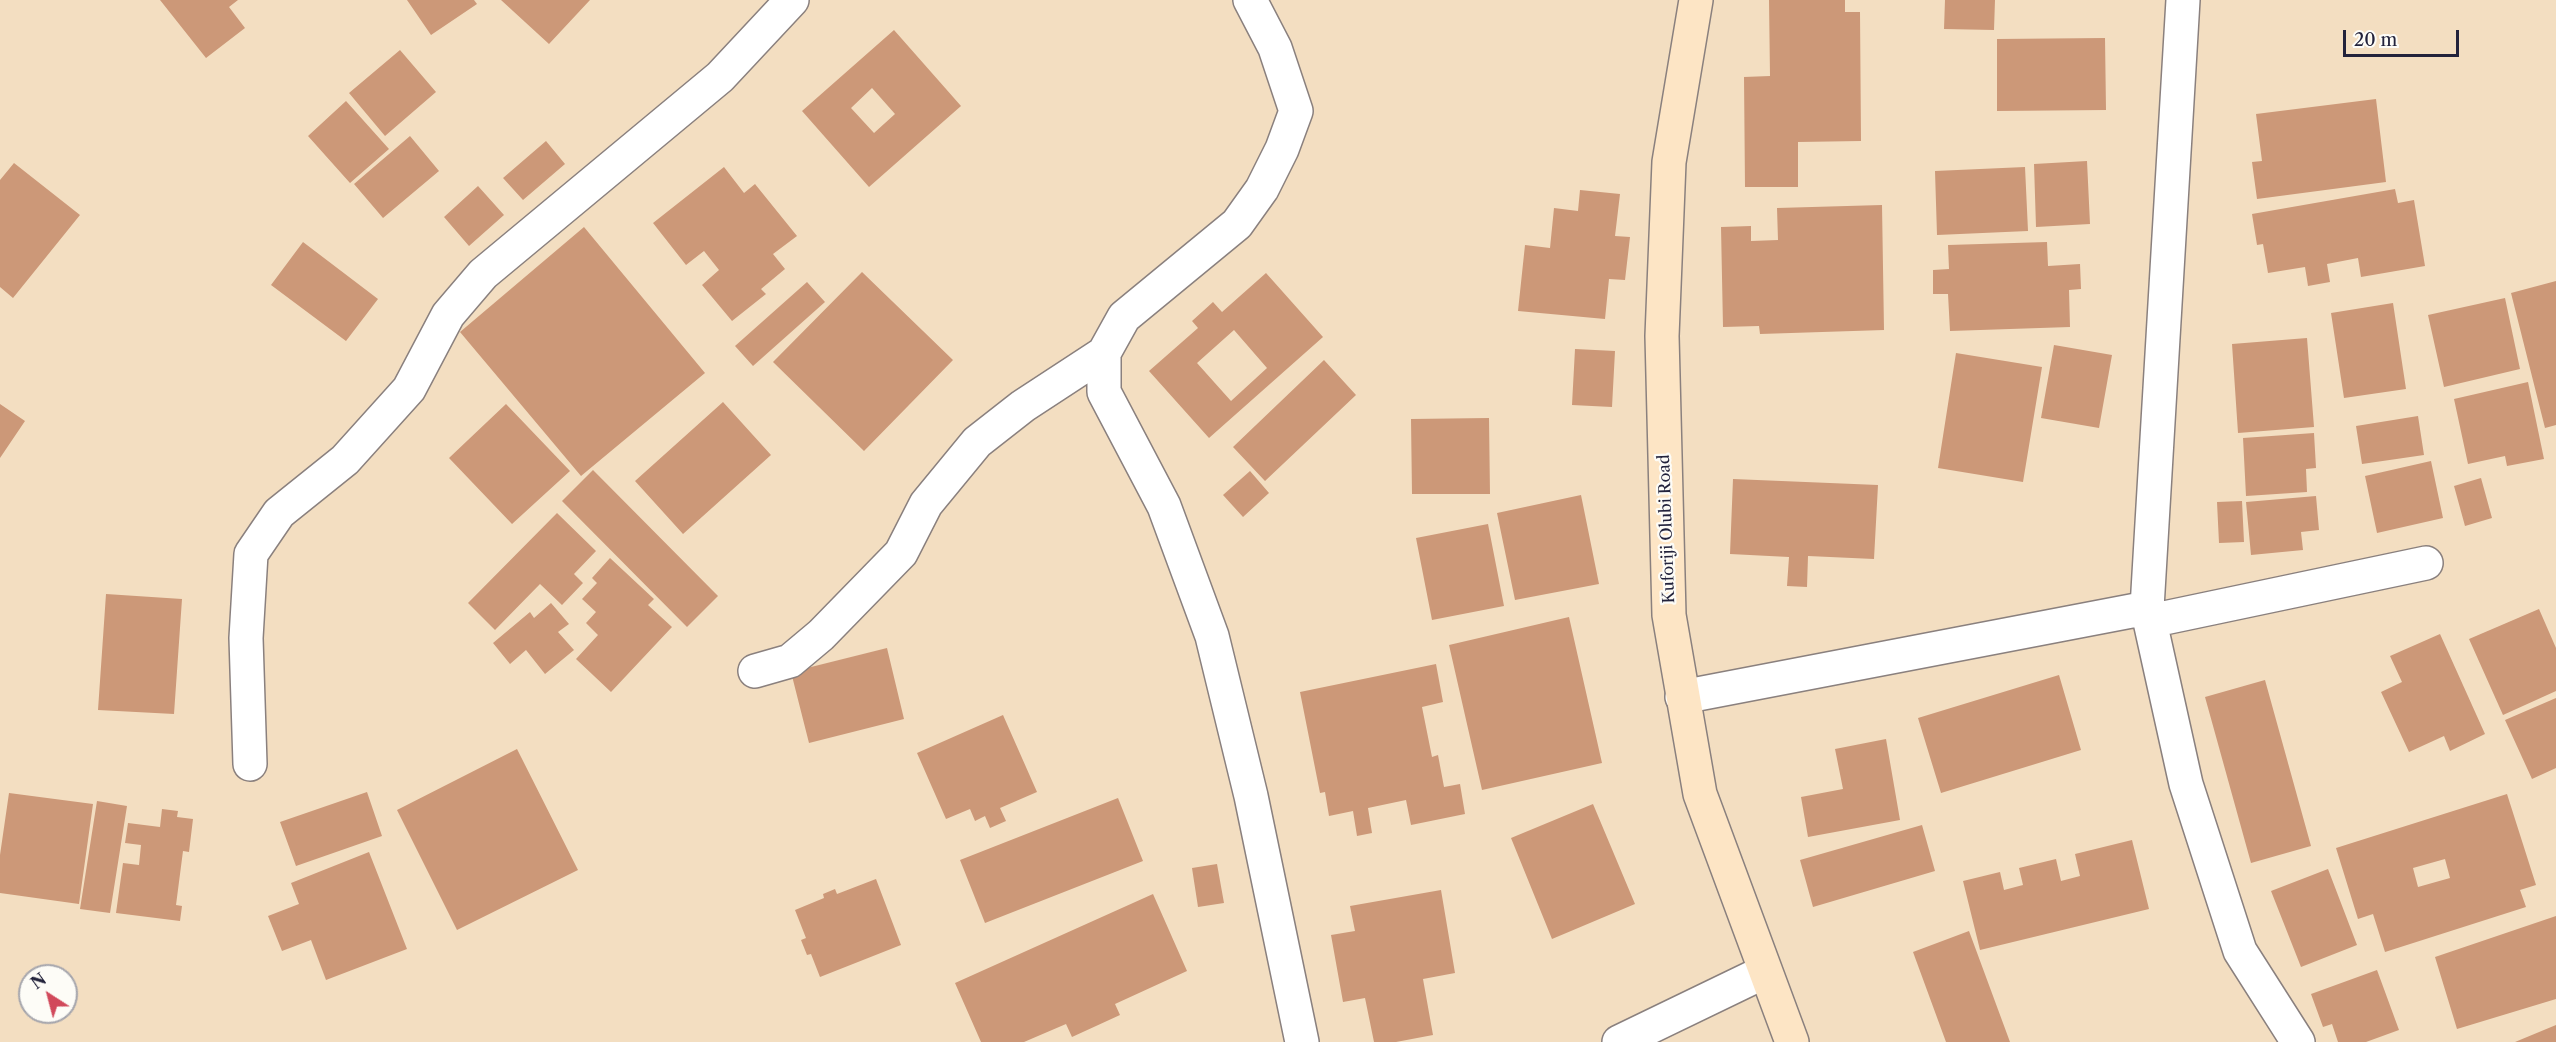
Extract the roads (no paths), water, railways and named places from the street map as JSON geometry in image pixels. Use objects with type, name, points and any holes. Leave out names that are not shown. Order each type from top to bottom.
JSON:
[{"type":"street","points":[[250,765],[246,638],[251,554],[279,513],[345,460],[409,389],[448,315],[483,274],[720,77],[792,0]]},
{"type":"street","points":[[755,671],[790,661],[820,635],[901,553],[926,504],[977,442],[1023,406],[1104,353],[1124,317],[1237,224],[1262,189],[1282,149],[1296,111],[1275,48],[1250,0]]},
{"type":"street","name":"Kuforiji Olubi Road","points":[[1696,0],[1669,162],[1662,336],[1669,615],[1700,794],[1791,1042]]},
{"type":"street","points":[[2183,0],[2149,614],[2186,784],[2240,951],[2298,1042]]},
{"type":"street","points":[[1104,353],[1104,392],[1164,506],[1212,636],[1251,796],[1302,1042]]},
{"type":"street","points":[[1682,697],[2426,563]]},
{"type":"street","points":[[1619,1042],[1764,972]]}]
